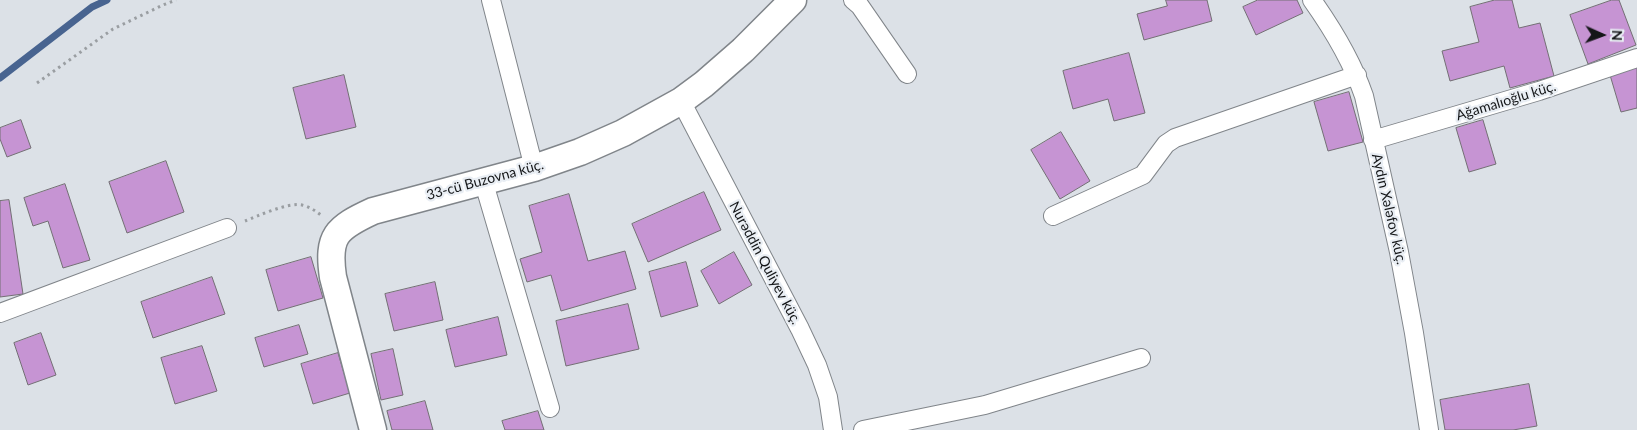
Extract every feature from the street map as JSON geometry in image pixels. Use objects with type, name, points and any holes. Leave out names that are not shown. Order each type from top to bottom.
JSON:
[{"type":"street","points":[[491,0],[534,168]]},
{"type":"street","name":"33-cü Buzovna küç.","points":[[340,231],[353,220],[373,211],[483,180],[534,168],[580,152],[623,133],[681,101],[704,84],[743,50],[793,0]]},
{"type":"street","points":[[853,0],[860,6],[907,74]]},
{"type":"street","name":"Aydın Xələfov küç.","points":[[1312,0],[1345,50],[1357,75],[1364,96],[1399,252],[1414,333],[1428,430]]},
{"type":"street","name":"Ağamalıoğlu küç.","points":[[1373,140],[1538,91],[1637,58]]},
{"type":"street","points":[[1052,216],[1143,175],[1166,144],[1175,138],[1357,75]]},
{"type":"street","name":"Nurəddin Quliyev küç.","points":[[681,101],[800,329],[828,397],[833,430]]},
{"type":"street","points":[[483,180],[550,408]]},
{"type":"street","points":[[0,313],[226,228]]},
{"type":"street","points":[[340,231],[332,243],[330,258],[333,277],[373,430]]},
{"type":"street","points":[[863,430],[985,405],[1141,358]]},
{"type":"path","points":[[37,84],[113,29],[176,0]]},
{"type":"path","points":[[226,228],[275,210],[300,204],[315,210],[340,231]]},
{"type":"building","points":[[1166,0],[1207,0],[1212,21],[1144,40],[1137,14],[1167,6]]},
{"type":"building","points":[[1258,0],[1297,0],[1303,13],[1256,35],[1243,7]]},
{"type":"building","points":[[1495,0],[1512,0],[1519,28],[1540,23],[1554,76],[1510,88],[1504,66],[1450,81],[1442,51],[1479,42],[1470,7]]},
{"type":"building","points":[[1612,0],[1619,0],[1636,45],[1588,64],[1570,15]]},
{"type":"building","points":[[1129,53],[1145,113],[1114,121],[1108,99],[1073,109],[1063,71]]},
{"type":"building","points":[[1637,67],[1637,108],[1621,112],[1610,75]]},
{"type":"building","points":[[344,75],[356,127],[306,139],[293,88]]},
{"type":"building","points":[[1349,92],[1363,142],[1328,151],[1314,102]]},
{"type":"building","points":[[21,120],[31,148],[7,157],[0,139],[0,128]]},
{"type":"building","points":[[1483,120],[1496,164],[1469,172],[1456,128]]},
{"type":"building","points":[[1061,132],[1090,181],[1060,199],[1031,150]]},
{"type":"building","points":[[166,161],[184,212],[127,233],[109,182]]},
{"type":"building","points":[[65,184],[90,260],[63,268],[48,221],[33,226],[24,198]]},
{"type":"building","points":[[704,192],[721,230],[648,262],[632,224]]},
{"type":"building","points":[[569,194],[588,261],[625,251],[636,289],[561,311],[551,275],[527,282],[520,259],[542,252],[529,206]]},
{"type":"building","points":[[9,200],[23,294],[0,297],[0,201]]},
{"type":"building","points":[[734,252],[752,285],[719,304],[701,271]]},
{"type":"building","points":[[311,257],[323,298],[278,311],[266,270]]},
{"type":"building","points":[[686,262],[698,306],[661,317],[649,272]]},
{"type":"building","points":[[212,277],[225,314],[153,338],[141,302]]},
{"type":"building","points":[[435,282],[443,320],[394,331],[385,294]]},
{"type":"building","points":[[628,304],[639,349],[566,366],[556,321]]},
{"type":"building","points":[[498,317],[507,355],[455,367],[446,330]]},
{"type":"building","points":[[299,325],[308,354],[264,367],[255,338]]},
{"type":"building","points":[[41,333],[56,375],[28,385],[14,343]]},
{"type":"building","points":[[202,346],[217,391],[175,404],[161,358]]},
{"type":"building","points":[[393,349],[403,395],[381,400],[371,354]]},
{"type":"building","points":[[338,353],[350,393],[313,404],[301,364]]},
{"type":"building","points":[[1529,384],[1537,426],[1513,430],[1445,430],[1440,400]]},
{"type":"building","points":[[425,401],[433,430],[392,430],[387,411]]},
{"type":"building","points":[[538,411],[544,430],[505,430],[502,421]]},
{"type":"waterway","points":[[0,78],[92,7],[107,0]]}]
